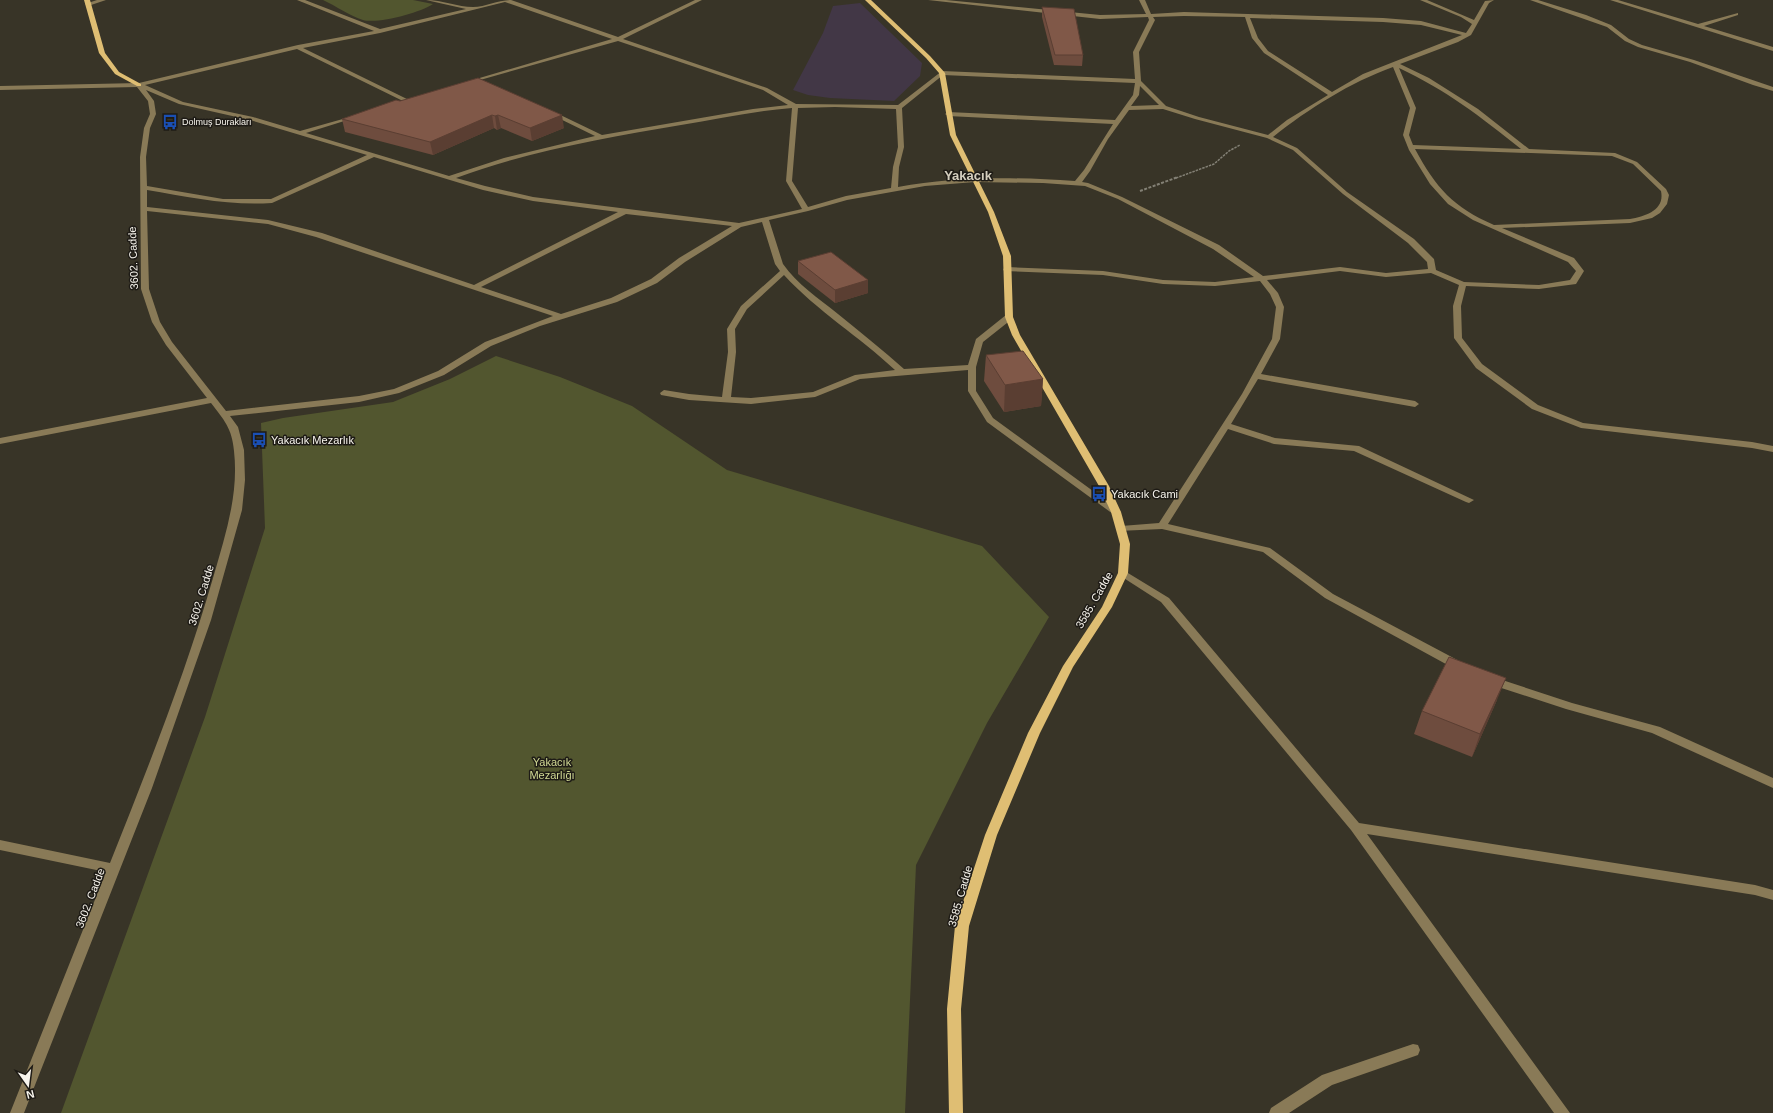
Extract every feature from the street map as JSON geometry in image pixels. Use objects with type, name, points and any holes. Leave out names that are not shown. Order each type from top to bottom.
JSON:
[{"type":"main road","points":[[868,0],[928,57],[942,73]]},
{"type":"main road","points":[[87,2],[102,53],[117,73],[139,85]]},
{"type":"main road","name":"3585. Cadde","points":[[942,73],[948,114],[953,135],[999,231],[1007,256],[1009,317],[1024,351],[1104,486],[1116,512],[1125,544],[1123,573],[1107,607],[1068,666],[1034,733],[991,835],[962,926],[954,1009],[956,1113]]},
{"type":"street","points":[[87,2],[103,0]]},
{"type":"street","points":[[300,0],[380,32]]},
{"type":"street","points":[[428,0],[476,8]]},
{"type":"street","points":[[0,88],[139,85],[298,47],[380,32],[507,0],[765,89],[795,106]]},
{"type":"street","points":[[463,85],[618,39],[699,0]]},
{"type":"street","points":[[931,0],[1024,8],[1100,17],[1184,14],[1383,20],[1421,23],[1467,35]]},
{"type":"street","points":[[1076,184],[1087,171],[1117,122],[1136,95],[1138,81],[1136,52],[1152,20],[1142,0]]},
{"type":"street","points":[[1423,0],[1463,16],[1475,23]]},
{"type":"street","points":[[1269,137],[1289,121],[1365,75],[1456,41],[1469,34],[1487,2],[1491,0]]},
{"type":"street","points":[[1533,0],[1610,26],[1626,40],[1644,48],[1692,61],[1773,89]]},
{"type":"street","points":[[1613,0],[1773,48]]},
{"type":"street","points":[[1699,26],[1736,14]]},
{"type":"street","points":[[1247,16],[1255,38],[1266,52],[1332,95]]},
{"type":"street","points":[[298,47],[407,101]]},
{"type":"street","points":[[1007,269],[1103,272],[1170,282],[1215,284],[1340,269],[1386,275],[1432,271],[1463,284],[1539,287],[1573,282],[1580,272],[1570,260],[1475,219],[1450,203],[1432,183],[1406,136],[1413,108],[1402,77],[1394,63]]},
{"type":"street","points":[[1394,63],[1427,78],[1476,110],[1526,150]]},
{"type":"street","points":[[449,178],[485,164],[543,148],[764,109],[795,106],[899,107],[942,73],[1138,81],[1164,106]]},
{"type":"street","points":[[484,79],[494,85]]},
{"type":"street","points":[[139,85],[181,102],[251,118],[371,156],[483,188],[533,199],[739,225]]},
{"type":"street","name":"3602. Cadde","points":[[17,1113],[146,788],[206,620],[233,529],[237,510],[240,480],[239,450],[234,427],[169,343],[156,322],[145,289],[143,208],[144,139],[153,114],[151,101],[139,85]]},
{"type":"street","points":[[400,103],[414,99]]},
{"type":"street","points":[[795,106],[789,181],[806,210]]},
{"type":"street","points":[[1127,108],[1164,106],[1197,118],[1269,137],[1295,149],[1345,193],[1411,241],[1431,261],[1432,271]]},
{"type":"street","points":[[894,190],[896,167],[901,146],[899,107]]},
{"type":"street","points":[[542,108],[601,137]]},
{"type":"street","points":[[299,133],[364,114]]},
{"type":"street","points":[[948,114],[1117,122]]},
{"type":"street","points":[[1411,147],[1604,153],[1621,156],[1635,163],[1664,190],[1666,196],[1666,202],[1655,214],[1627,222],[1493,226]]},
{"type":"street","points":[[143,187],[234,202],[256,203],[272,201],[371,156]]},
{"type":"street","points":[[224,414],[359,399],[396,391],[441,373],[488,344],[537,324],[614,300],[654,281],[682,260],[739,225],[806,210],[846,198],[925,184],[975,180],[1043,181],[1086,184],[1120,198],[1216,247],[1262,279],[1274,293],[1280,307],[1276,339],[1256,376],[1162,526]]},
{"type":"street","points":[[143,208],[268,222],[319,235],[560,316]]},
{"type":"street","points":[[474,287],[626,211]]},
{"type":"street","points":[[765,219],[779,264],[784,271],[799,287],[876,348],[902,372]]},
{"type":"street","points":[[726,399],[732,352],[730,329],[744,308],[784,271]]},
{"type":"street","points":[[1463,284],[1457,306],[1458,338],[1479,366],[1535,407],[1581,425],[1752,445],[1773,449]]},
{"type":"street","points":[[1009,317],[979,341],[972,367],[972,391],[990,420],[1116,512]]},
{"type":"street","points":[[664,393],[689,397],[751,401],[815,394],[858,377],[972,367]]},
{"type":"street","points":[[1256,376],[1415,404]]},
{"type":"street","points":[[0,441],[213,400]]},
{"type":"street","points":[[1226,425],[1274,441],[1356,448],[1469,500]]},
{"type":"street","points":[[1120,529],[1162,526],[1266,550],[1329,596],[1475,675],[1570,706],[1656,730],[1773,783]]},
{"type":"street","points":[[1123,573],[1165,600],[1355,827],[1563,1113]]},
{"type":"street","points":[[1355,827],[1755,890],[1773,895]]},
{"type":"street","points":[[0,845],[114,869]]},
{"type":"street","points":[[1276,1113],[1327,1080],[1413,1050]]},
{"type":"path","points":[[1120,198],[1214,164],[1228,151],[1242,143],[1269,137]]},
{"type":"shaded area","points":[[860,3],[922,63],[920,76],[894,101],[830,98],[808,95],[793,90],[823,33],[833,6]]},
{"type":"green space","points":[[323,0],[413,0],[433,4],[399,17],[370,21],[353,16]]},
{"type":"green space","name":"Yakacık Mezarlığı","points":[[496,356],[560,377],[632,406],[727,470],[982,546],[1049,617],[987,723],[916,865],[905,1113],[61,1113],[205,717],[265,528],[261,423],[283,418],[393,402],[450,379]]},
{"type":"building","points":[[1042,7],[1074,9],[1083,55],[1055,55]]},
{"type":"building","points":[[478,78],[562,115],[530,128],[498,115],[492,115],[430,142],[342,119],[396,100],[400,101]]},
{"type":"building","points":[[831,252],[868,280],[835,290],[798,261]]},
{"type":"building","points":[[1023,351],[1043,379],[1005,385],[986,355]]},
{"type":"building","points":[[1449,657],[1506,678],[1480,734],[1422,711]]},
{"type":"place","name":"Dolmuş Durakları","points":[[170,122]]},
{"type":"place","name":"Yakacık Mezarlık","points":[[259,440]]},
{"type":"place","name":"Yakacık Cami","points":[[1099,494]]},
{"type":"district","name":"Yakacık","points":[[968,175]]}]
